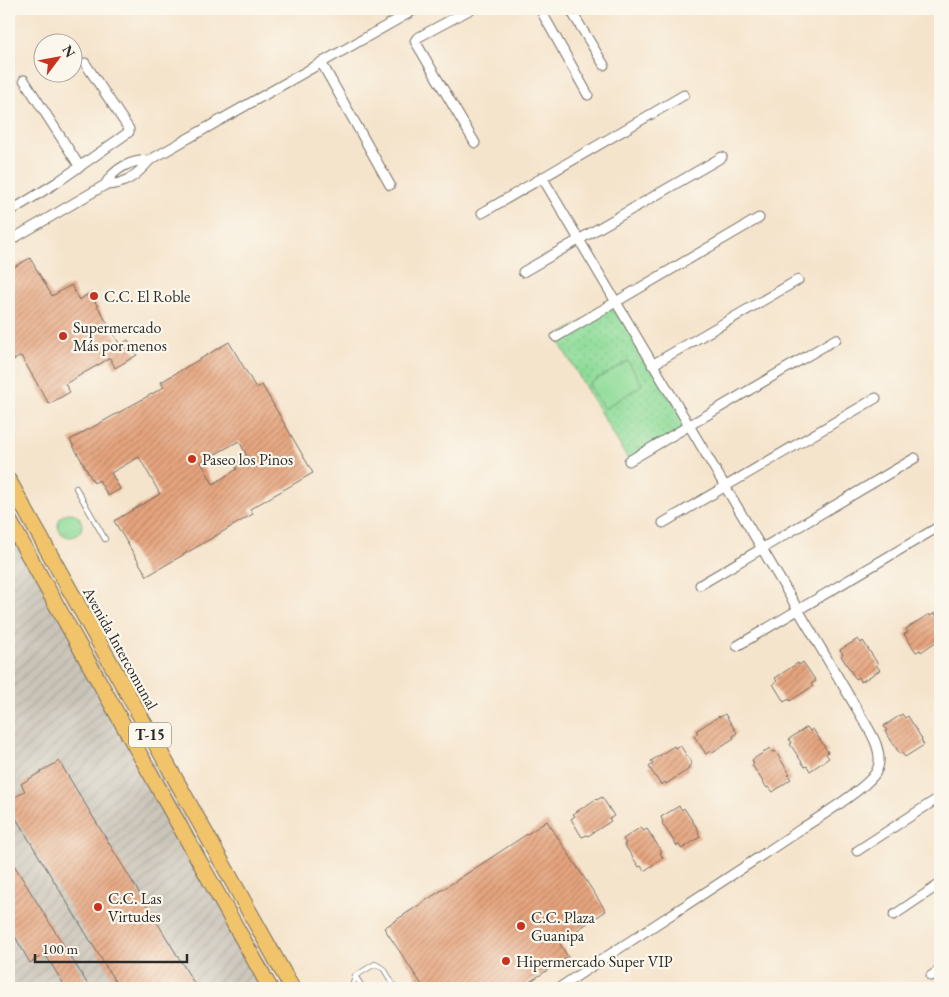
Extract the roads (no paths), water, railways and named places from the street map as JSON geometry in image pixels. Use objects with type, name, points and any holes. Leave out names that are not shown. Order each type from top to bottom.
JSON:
[{"type":"main road","name":"Avenida Intercomunal","points":[[9,481],[292,988]]},
{"type":"main road","name":"T-15","points":[[9,520],[270,988]]},
{"type":"street","points":[[105,185],[117,185],[128,179],[141,171],[150,160],[416,9]]},
{"type":"street","points":[[471,9],[417,38],[415,41],[475,143]]},
{"type":"street","points":[[540,9],[588,95]]},
{"type":"street","points":[[570,9],[604,65]]},
{"type":"street","points":[[321,62],[390,185]]},
{"type":"street","points":[[9,212],[80,167],[129,132],[129,129],[85,63]]},
{"type":"street","points":[[24,80],[80,167]]},
{"type":"street","points":[[482,213],[684,95]]},
{"type":"street","points":[[523,272],[722,157]]},
{"type":"street","points":[[9,241],[105,185],[112,174],[121,168],[140,160],[150,160]]},
{"type":"street","points":[[542,178],[876,744],[880,761],[876,773],[845,800],[559,988]]},
{"type":"street","points":[[556,337],[759,218]]},
{"type":"street","points":[[652,365],[798,280]]},
{"type":"street","points":[[629,461],[836,338]]},
{"type":"street","points":[[663,523],[876,398]]},
{"type":"street","points":[[700,585],[915,458]]},
{"type":"street","points":[[737,646],[940,526]]},
{"type":"street","points":[[857,851],[940,797]]},
{"type":"street","points":[[894,915],[940,884]]},
{"type":"street","points":[[930,976],[940,970]]},
{"type":"lane","points":[[76,488],[105,539]]},
{"type":"lane","points":[[352,988],[355,976],[375,964],[384,969],[396,988]]},
{"type":"lane","points":[[355,976],[363,988]]},
{"type":"place","name":"C.C. El Roble","points":[[94,296]]},
{"type":"place","name":"Supermercado Más por menos","points":[[63,336]]},
{"type":"place","name":"Paseo los Pinos","points":[[192,459]]},
{"type":"place","name":"C.C. Las Virtudes","points":[[98,907]]},
{"type":"place","name":"C.C. Plaza Guanipa","points":[[521,926]]},
{"type":"place","name":"Hipermercado Super VIP","points":[[506,961]]}]
